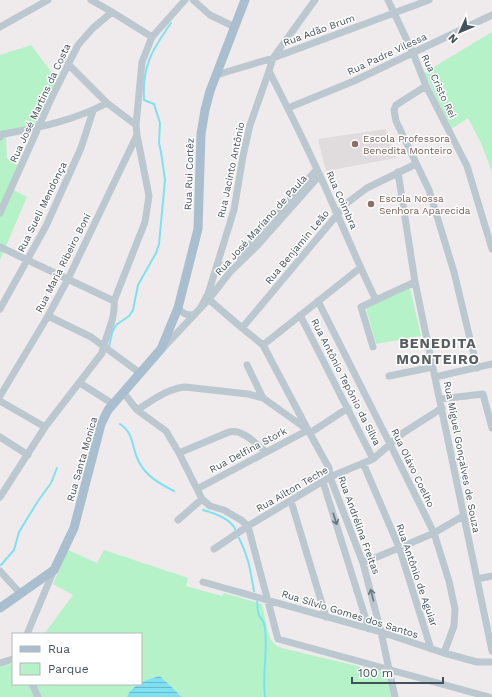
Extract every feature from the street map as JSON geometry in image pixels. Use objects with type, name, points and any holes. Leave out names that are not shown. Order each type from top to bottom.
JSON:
[{"type":"main road","name":"Rua Rui Cortêz","points":[[161,349],[178,308],[198,229],[202,134],[207,104],[216,75],[245,0]]},
{"type":"main road","name":"Rua Santa Monica","points":[[54,570],[74,528],[101,424],[108,410],[161,349]]},
{"type":"main road","points":[[0,608],[54,570]]},
{"type":"street","points":[[0,27],[48,0]]},
{"type":"street","points":[[91,0],[152,37]]},
{"type":"street","points":[[1,494],[45,428],[102,353],[103,345],[115,310],[114,301],[146,222],[149,196],[136,125],[142,62],[152,37],[185,0]]},
{"type":"street","points":[[193,0],[210,15],[235,27]]},
{"type":"street","name":"Rua Jacinto Antônio","points":[[201,307],[208,296],[234,210],[250,125],[268,71],[273,58],[315,0]]},
{"type":"street","name":"Rua Cristo Rei","points":[[388,0],[413,53],[426,86],[467,166],[492,249]]},
{"type":"street","name":"Rua Adão Brum","points":[[216,75],[273,58],[429,0]]},
{"type":"street","name":"Rua José Martins da Costa","points":[[0,213],[51,99],[78,45],[92,28],[112,12]]},
{"type":"street","name":"Rua Padre Vilessa","points":[[288,108],[354,81],[492,15]]},
{"type":"street","points":[[68,64],[107,103],[136,125]]},
{"type":"street","name":"Rua Coimbra","points":[[268,71],[288,108],[338,215],[360,268],[376,300]]},
{"type":"street","points":[[426,86],[396,105],[394,110],[396,121],[428,190],[454,272],[477,368]]},
{"type":"street","points":[[0,137],[3,134],[39,128],[93,111],[107,103]]},
{"type":"street","name":"Rua Sueli Mendonça","points":[[0,309],[46,226],[81,148],[93,111]]},
{"type":"street","name":"Rua Maria Ribeiro Boni","points":[[0,396],[48,316],[68,279],[137,136]]},
{"type":"street","name":"Rua Benjamin Leão","points":[[242,328],[354,196],[416,164]]},
{"type":"street","name":"Rua José Mariano de Paula","points":[[208,296],[229,270],[265,233],[318,172]]},
{"type":"street","name":"Rua Miguel Gonçalves de Souza","points":[[398,172],[415,282],[476,579],[489,623],[492,651]]},
{"type":"street","points":[[0,247],[114,301]]},
{"type":"street","points":[[218,263],[229,270]]},
{"type":"street","points":[[263,345],[360,268]]},
{"type":"street","points":[[373,347],[361,307],[415,282]]},
{"type":"street","name":"Rua Andrélina Freitas","points":[[208,296],[242,328],[263,345],[329,468],[330,477],[363,563],[381,632],[395,697]]},
{"type":"street","name":"Rua Olávo Coelho","points":[[318,301],[434,533],[449,581],[455,609],[454,626],[444,653]]},
{"type":"street","name":"Rua Santa Monica","points":[[161,349],[201,307]]},
{"type":"street","points":[[178,308],[182,313],[194,315]]},
{"type":"street","name":"Rua Antônio Tepônio da Silva","points":[[300,315],[373,459]]},
{"type":"street","points":[[48,316],[91,337],[140,373]]},
{"type":"street","points":[[435,377],[492,364]]},
{"type":"street","points":[[247,365],[263,398]]},
{"type":"street","points":[[389,376],[433,367]]},
{"type":"street","points":[[80,383],[113,404]]},
{"type":"street","points":[[137,410],[166,391],[185,386],[248,394],[263,398],[309,431],[348,408]]},
{"type":"street","points":[[124,392],[137,410],[166,431],[202,499],[210,506],[224,510],[248,526],[278,639],[490,697]]},
{"type":"street","points":[[440,399],[483,394],[492,428]]},
{"type":"street","points":[[0,401],[45,428]]},
{"type":"street","name":"Rua Ailton Teche","points":[[214,549],[248,526],[330,477],[373,459],[403,433],[442,408]]},
{"type":"street","points":[[179,453],[233,431],[242,434],[266,452]]},
{"type":"street","name":"Rua Delfina Stork","points":[[197,489],[309,431]]},
{"type":"street","points":[[0,437],[28,455]]},
{"type":"street","name":"Rua Antônio de Aguiar","points":[[363,463],[399,547],[431,649]]},
{"type":"street","name":"Rua Andrélina Freitas","points":[[323,482],[369,629]]},
{"type":"street","points":[[178,520],[202,499]]},
{"type":"street","points":[[291,501],[326,617]]},
{"type":"street","points":[[363,563],[434,533],[463,516]]},
{"type":"street","points":[[27,633],[54,570]]},
{"type":"street","points":[[0,571],[20,593]]},
{"type":"street","points":[[476,579],[492,576]]},
{"type":"street","name":"Rua Sílvio Gomes dos Santos","points":[[203,582],[381,632],[444,653],[477,662],[492,662]]},
{"type":"street","points":[[0,663],[12,659]]},
{"type":"street","points":[[32,685],[38,697]]},
{"type":"shaded area","name":"Escola Professora Benedita Monteiro","points":[[386,129],[396,158],[326,171],[318,139]]},
{"type":"green space","points":[[492,32],[492,172],[481,143],[468,118],[451,129],[424,73]]},
{"type":"green space","points":[[31,45],[59,82],[38,125],[6,138],[7,159],[17,160],[18,165],[14,190],[27,197],[0,260],[0,55]]},
{"type":"green space","points":[[410,288],[421,336],[376,344],[366,308]]},
{"type":"green space","points":[[68,550],[97,563],[104,550],[188,578],[186,586],[222,596],[224,593],[262,604],[271,639],[277,646],[387,673],[392,697],[182,697],[160,676],[152,678],[142,683],[142,633],[45,633],[73,595],[53,584]]},
{"type":"green space","points":[[12,664],[12,685],[138,685],[131,690],[127,697],[0,697],[0,665]]},
{"type":"water","points":[[160,676],[182,697],[127,697],[132,689],[138,685],[142,685],[142,683]]},
{"type":"waterway","points":[[109,347],[112,333],[116,325],[129,316],[133,310],[138,285],[156,253],[159,244],[165,180],[159,143],[160,123],[154,104],[144,100],[144,88],[145,77],[150,59],[158,42],[171,23]]},
{"type":"waterway","points":[[120,424],[128,432],[139,462],[145,471],[174,491]]},
{"type":"waterway","points":[[1,565],[14,550],[19,532],[51,483],[57,468]]},
{"type":"waterway","points":[[203,510],[217,514],[226,519],[235,529]]},
{"type":"waterway","points":[[239,538],[247,558],[254,591]]},
{"type":"waterway","points":[[257,602],[258,613],[263,620],[266,637],[264,680],[265,697]]},
{"type":"place","name":"Escola Professora Benedita Monteiro","points":[[355,144]]},
{"type":"place","name":"Escola Nossa Senhora Aparecida","points":[[371,204]]},
{"type":"district","name":"BENEDITA MONTEIRO","points":[[438,352]]}]
